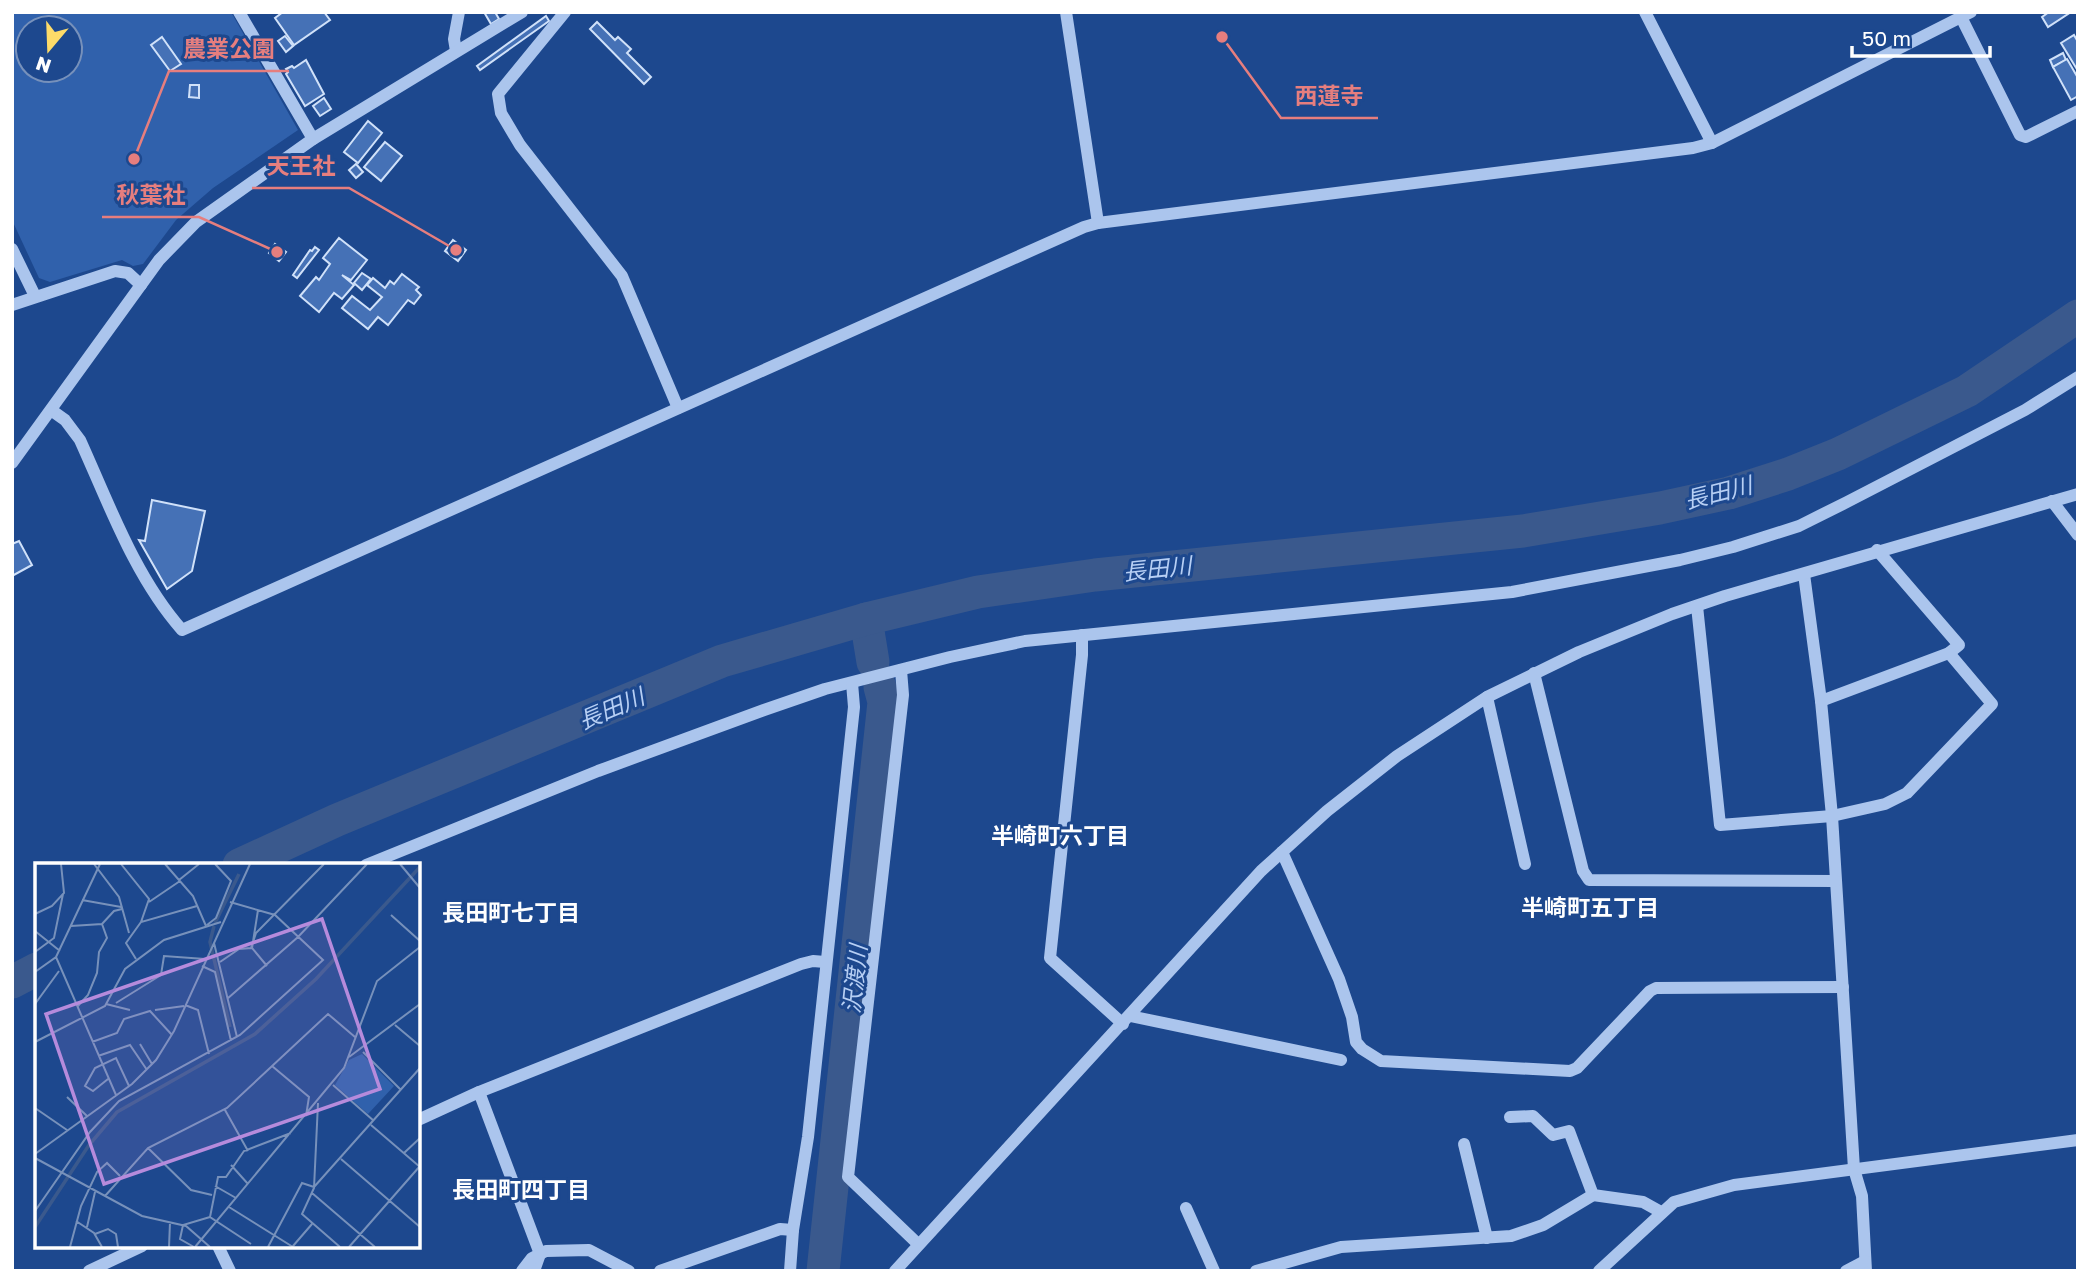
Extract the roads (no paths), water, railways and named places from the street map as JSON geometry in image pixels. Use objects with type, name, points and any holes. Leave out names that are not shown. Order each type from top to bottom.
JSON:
[{"type":"street","points":[[239,12],[313,139]]},
{"type":"street","points":[[456,51],[454,39],[459,12]]},
{"type":"street","points":[[12,463],[159,260],[196,222],[313,139],[522,12]]},
{"type":"street","points":[[565,12],[498,94],[501,113],[520,145],[622,276],[678,408]]},
{"type":"street","points":[[1066,12],[1098,223]]},
{"type":"street","points":[[1645,12],[1712,143]]},
{"type":"street","points":[[51,410],[65,420],[79,440],[141,570],[166,611],[182,629],[1098,223],[1693,148],[1712,143],[1966,15],[2020,135],[2026,137],[2078,111]]},
{"type":"street","points":[[12,249],[35,296]]},
{"type":"street","points":[[12,305],[115,271],[128,273],[141,285]]},
{"type":"street","points":[[371,863],[611,766],[825,689],[1025,641],[1512,592],[1680,560],[1733,547],[1799,526],[2025,410],[2078,377]]},
{"type":"street","points":[[895,1271],[1261,872],[1371,775],[1487,697],[1590,647],[1697,606],[1877,550],[2078,494]]},
{"type":"street","points":[[2052,501],[2078,535]]},
{"type":"street","points":[[1821,701],[1949,653],[1959,645],[1877,550]]},
{"type":"street","points":[[1804,574],[1821,701],[1832,816],[1854,1170],[1863,1196],[1866,1266],[1846,1271]]},
{"type":"street","points":[[1697,606],[1720,825],[1832,816],[1885,804],[1907,793],[1992,704],[1949,653]]},
{"type":"street","points":[[1082,635],[1051,958],[1127,1020],[1341,1060]]},
{"type":"street","points":[[901,670],[903,695],[848,1177],[919,1244]]},
{"type":"street","points":[[1534,673],[1583,871],[1589,880],[1835,881]]},
{"type":"street","points":[[790,1271],[793,1230],[808,1137],[854,707],[852,683]]},
{"type":"street","points":[[1487,697],[1525,864]]},
{"type":"street","points":[[1282,852],[1339,979],[1352,1017],[1356,1042],[1381,1061],[1570,1071],[1577,1068],[1650,991],[1656,988],[1843,986]]},
{"type":"street","points":[[420,1119],[801,964],[825,962]]},
{"type":"street","points":[[479,1093],[540,1254],[534,1271]]},
{"type":"street","points":[[1510,1117],[1533,1116],[1553,1135],[1569,1131],[1593,1195]]},
{"type":"street","points":[[1599,1271],[1674,1202],[1734,1185],[2078,1140]]},
{"type":"street","points":[[1464,1144],[1487,1238]]},
{"type":"street","points":[[1256,1271],[1341,1247],[1511,1236],[1543,1225],[1593,1195],[1643,1202],[1661,1212]]},
{"type":"street","points":[[1186,1208],[1214,1271]]},
{"type":"street","points":[[660,1271],[780,1229],[793,1230]]},
{"type":"street","points":[[89,1271],[138,1248]]},
{"type":"street","points":[[219,1248],[230,1271]]},
{"type":"street","points":[[522,1271],[532,1258],[545,1251],[589,1250],[629,1271]]},
{"type":"waterway","name":"長田川","points":[[243,863],[337,820],[722,661],[866,619],[978,592],[1095,575],[1523,531],[1660,508],[1729,493],[1838,454],[1967,391],[2078,316]]},
{"type":"waterway","name":"沢渡川","points":[[866,619],[873,662]]},
{"type":"waterway","name":"沢渡川","points":[[823,1271],[884,702],[880,687]]},
{"type":"waterway","name":"長田川","points":[[12,982],[35,970]]},
{"type":"place","name":"西蓮寺","points":[[1222,37]]},
{"type":"place","name":"農業公園","points":[[134,159]]},
{"type":"place","name":"天王社","points":[[456,250]]},
{"type":"place","name":"秋葉社","points":[[277,252]]},
{"type":"district","name":"半崎町六丁目","points":[[1060,835]]},
{"type":"district","name":"半崎町五丁目","points":[[1590,907]]},
{"type":"district","name":"長田町七丁目","points":[[511,912]]},
{"type":"district","name":"長田町四丁目","points":[[521,1189]]}]
